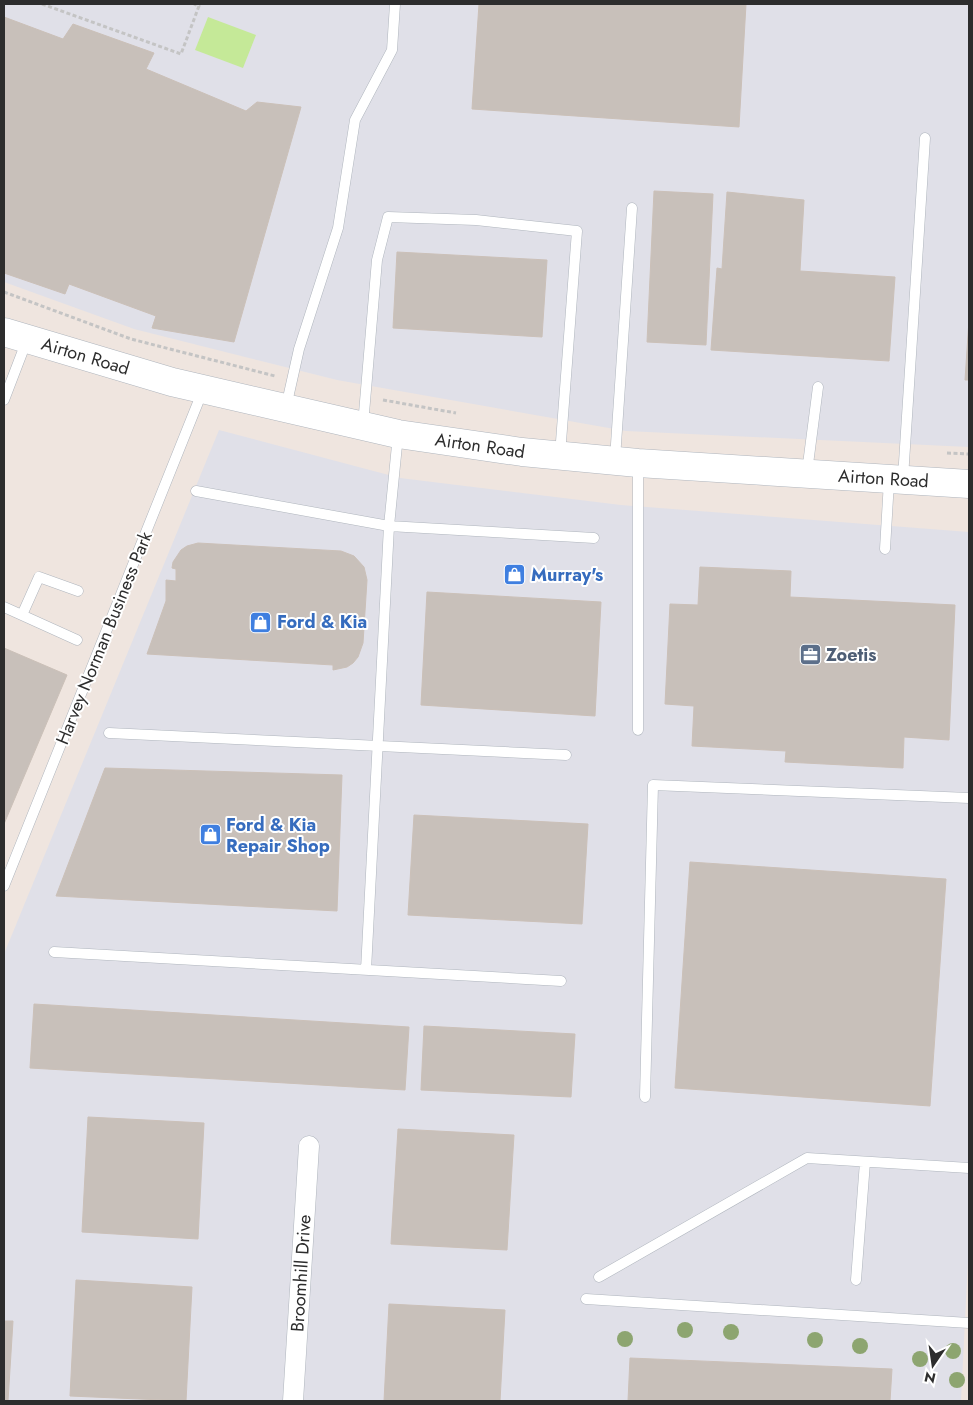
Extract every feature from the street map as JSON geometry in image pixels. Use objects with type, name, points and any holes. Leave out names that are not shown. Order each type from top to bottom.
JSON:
[{"type":"street","name":"Airton Road","points":[[16,336],[172,382],[398,434],[560,456],[969,484]]},
{"type":"street","name":"Broomhill Drive","points":[[293,1401],[310,1146]]},
{"type":"lane","points":[[286,408],[299,349],[338,228],[355,120],[392,50],[396,4]]},
{"type":"lane","points":[[885,549],[896,478],[905,451],[925,138]]},
{"type":"lane","points":[[632,208],[626,461],[638,730]]},
{"type":"lane","points":[[363,426],[377,260],[388,217],[476,220],[577,231],[560,456]]},
{"type":"lane","points":[[4,400],[16,336]]},
{"type":"lane","points":[[807,473],[818,387]]},
{"type":"lane","name":"Harvey Norman Business Park","points":[[4,886],[203,389]]},
{"type":"lane","points":[[366,970],[390,526],[398,434]]},
{"type":"lane","points":[[196,491],[390,526],[594,538]]},
{"type":"lane","points":[[22,616],[39,578],[78,591]]},
{"type":"lane","points":[[4,607],[77,640]]},
{"type":"lane","points":[[109,732],[566,755]]},
{"type":"lane","points":[[644,1097],[653,785],[969,798]]},
{"type":"lane","points":[[54,952],[561,981]]},
{"type":"lane","points":[[599,1276],[807,1158],[969,1168]]},
{"type":"lane","points":[[856,1280],[866,1162]]},
{"type":"lane","points":[[586,1299],[969,1323]]},
{"type":"path","points":[[42,4],[181,54],[199,6],[194,4]]},
{"type":"path","points":[[4,292],[131,339],[292,380]]},
{"type":"path","points":[[365,397],[464,414]]},
{"type":"path","points":[[905,451],[969,454]]},
{"type":"shaded area","points":[[4,4],[969,4],[969,447],[626,431],[337,380],[134,329],[4,282]]},
{"type":"shaded area","points":[[219,430],[400,478],[621,505],[969,532],[969,1240],[961,1401],[4,1401],[4,954]]},
{"type":"green space","points":[[208,17],[256,35],[243,68],[195,50]]},
{"type":"building","points":[[479,4],[746,4],[739,127],[472,109]]},
{"type":"building","points":[[4,17],[63,39],[73,24],[154,53],[146,69],[246,111],[257,102],[301,107],[234,342],[152,328],[156,316],[69,284],[65,294],[4,273]]},
{"type":"building","points":[[654,191],[713,194],[706,345],[647,342]]},
{"type":"building","points":[[727,192],[804,200],[800,271],[895,277],[889,361],[711,350],[717,268],[722,269]]},
{"type":"building","points":[[397,252],[547,260],[542,337],[393,328]]},
{"type":"building","points":[[969,320],[969,380],[965,380]]},
{"type":"building","name":"Ford & Kia","points":[[198,543],[341,551],[354,556],[364,567],[367,580],[363,643],[358,657],[347,667],[333,670],[333,665],[147,654],[166,601],[166,580],[176,581],[176,569],[172,568],[173,562],[181,550]]},
{"type":"building","name":"Zoetis","points":[[700,567],[791,571],[790,597],[955,605],[949,740],[904,737],[903,768],[785,762],[786,751],[692,746],[694,706],[665,704],[670,604],[698,605]]},
{"type":"building","points":[[427,592],[601,602],[595,716],[421,705]]},
{"type":"building","points":[[4,648],[67,675],[4,824]]},
{"type":"building","name":"Ford & Kia Repair Shop","points":[[105,768],[342,775],[337,911],[56,896]]},
{"type":"building","points":[[414,815],[588,824],[582,924],[408,915]]},
{"type":"building","points":[[690,862],[946,879],[930,1106],[675,1088]]},
{"type":"building","points":[[34,1004],[409,1027],[405,1090],[30,1068]]},
{"type":"building","points":[[424,1026],[575,1034],[571,1097],[421,1090]]},
{"type":"building","points":[[88,1117],[204,1123],[198,1239],[82,1232]]},
{"type":"building","points":[[398,1129],[514,1135],[507,1250],[391,1244]]},
{"type":"building","points":[[76,1280],[192,1287],[186,1401],[70,1396]]},
{"type":"building","points":[[389,1304],[505,1310],[500,1401],[384,1401]]},
{"type":"building","points":[[4,1321],[13,1321],[8,1401],[4,1401]]},
{"type":"building","points":[[630,1358],[892,1369],[890,1401],[628,1401]]},
{"type":"place","name":"Murray's","points":[[515,575]]},
{"type":"place","name":"Ford & Kia","points":[[261,622]]},
{"type":"place","name":"Zoetis","points":[[810,655]]},
{"type":"place","name":"Ford & Kia Repair Shop","points":[[210,835]]}]
